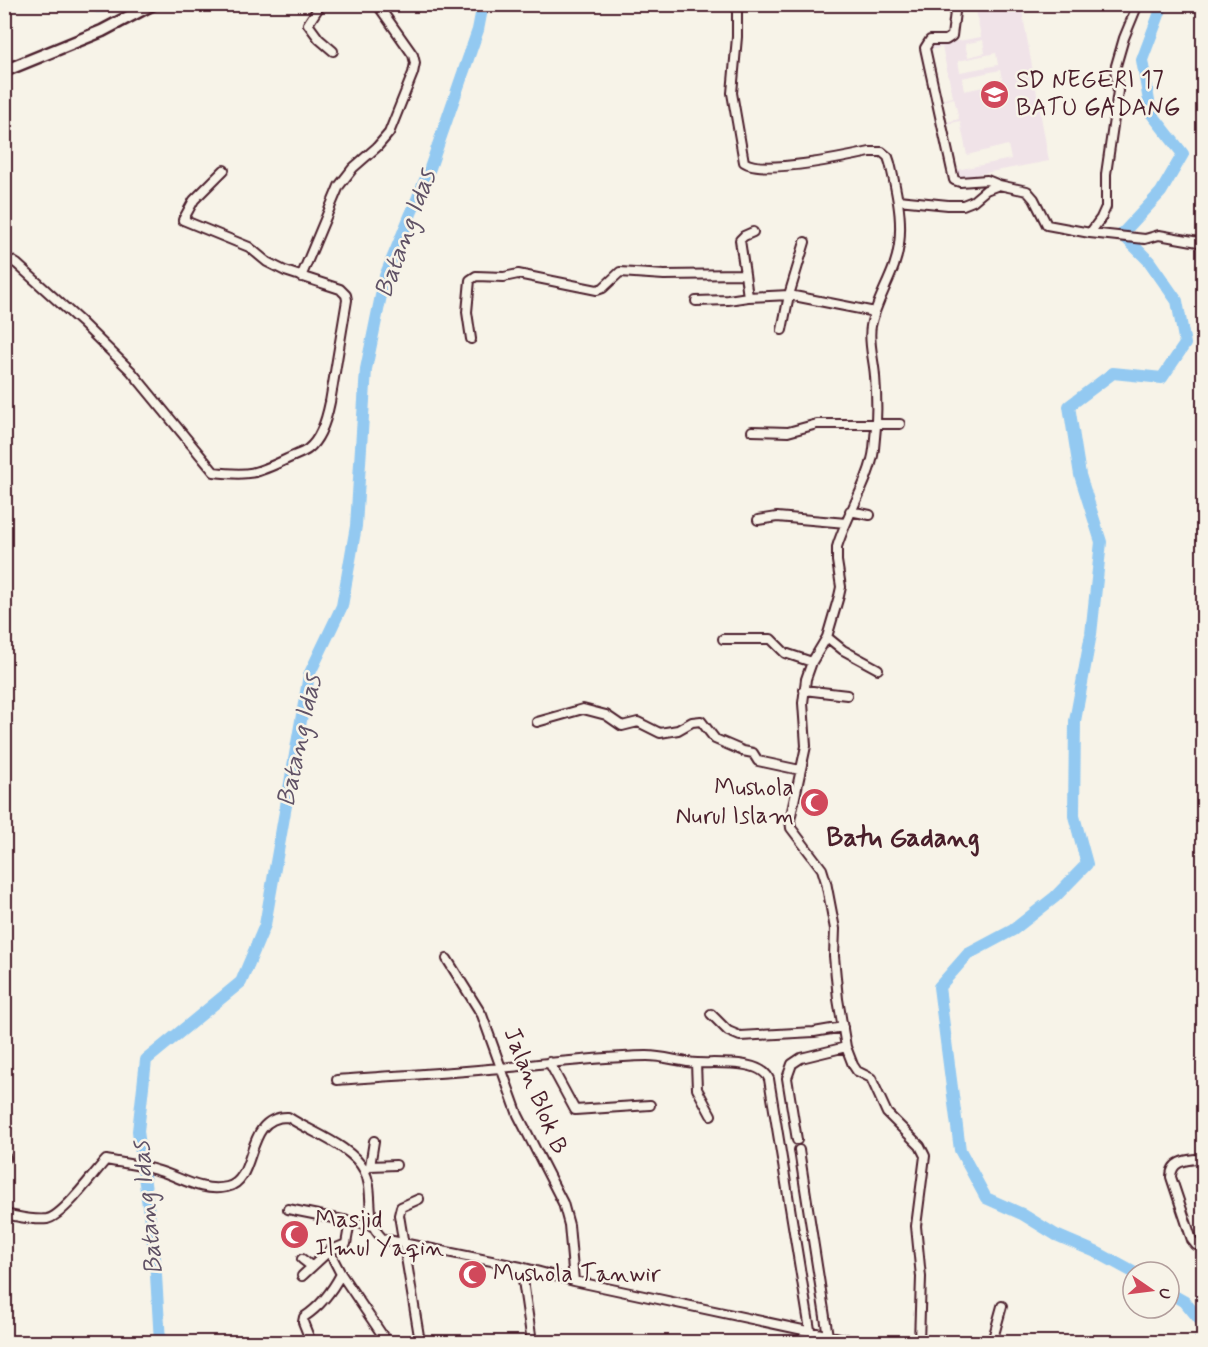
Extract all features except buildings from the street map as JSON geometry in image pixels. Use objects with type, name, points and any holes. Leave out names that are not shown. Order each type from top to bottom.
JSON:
[{"type":"street","points":[[4,71],[102,31],[153,4]]},
{"type":"street","points":[[321,4],[308,24],[319,39],[333,51]]},
{"type":"street","points":[[301,277],[334,194],[345,177],[389,133],[413,73],[415,63],[413,55],[377,4]]},
{"type":"street","points":[[737,4],[737,37],[732,93],[744,162],[754,166],[800,165],[870,152],[882,152],[890,163],[898,200],[900,237],[896,258],[875,312],[870,332],[876,386],[876,424],[872,460],[837,547],[841,587],[839,596],[827,637],[812,662],[804,690],[803,714],[807,740],[790,813],[790,825],[822,869],[826,882],[835,929],[834,966],[846,1047],[855,1068],[873,1081],[887,1113],[920,1146],[925,1156],[916,1226],[921,1276],[919,1342],[905,1342]]},
{"type":"street","points":[[956,4],[952,36],[946,40],[930,40],[925,48],[953,178],[956,182],[987,180],[1030,193],[1047,225],[1103,235],[1149,239],[1159,235],[1203,243]]},
{"type":"street","points":[[1090,233],[1106,207],[1106,174],[1118,91],[1115,69],[1124,38],[1138,4]]},
{"type":"street","points":[[4,256],[17,264],[131,371],[214,472],[240,475],[258,472],[309,449],[320,433],[326,418],[336,374],[347,300],[346,295],[340,289],[301,277],[267,262],[249,247],[183,220],[194,200],[224,170]]},
{"type":"street","points":[[898,200],[963,205],[973,201],[986,190],[999,185]]},
{"type":"street","points":[[748,297],[740,240],[741,237],[753,232]]},
{"type":"street","points":[[782,330],[789,295],[805,242]]},
{"type":"street","points":[[471,339],[467,304],[472,277],[504,277],[518,274],[597,290],[603,288],[620,272],[664,275],[745,274]]},
{"type":"street","points":[[696,301],[789,295],[875,312]]},
{"type":"street","points":[[752,431],[788,432],[817,424],[900,424]]},
{"type":"street","points":[[850,511],[870,515]]},
{"type":"street","points":[[758,520],[777,517],[846,523]]},
{"type":"street","points":[[827,637],[843,650],[878,669]]},
{"type":"street","points":[[723,639],[771,639],[785,653],[812,662]]},
{"type":"street","points":[[804,690],[847,695]]},
{"type":"street","points":[[537,722],[583,709],[606,715],[622,726],[638,722],[645,727],[654,728],[660,734],[701,721],[712,737],[743,752],[753,753],[758,760],[800,770]]},
{"type":"street","name":"Jalan Blok B","points":[[447,959],[482,1015],[518,1115],[568,1216],[574,1281]]},
{"type":"street","points":[[711,1014],[728,1031],[740,1036],[813,1032],[843,1027]]},
{"type":"street","points":[[797,1140],[787,1078],[792,1064],[801,1058],[846,1047]]},
{"type":"street","points":[[337,1080],[649,1056],[696,1063],[746,1065],[759,1069],[767,1074],[812,1342]]},
{"type":"street","points":[[549,1062],[575,1110],[650,1105]]},
{"type":"street","points":[[696,1063],[697,1089],[711,1115]]},
{"type":"street","points":[[4,1214],[41,1220],[54,1217],[106,1160],[150,1168],[204,1187],[231,1186],[240,1179],[256,1138],[267,1123],[279,1117],[288,1117],[344,1150],[367,1169],[396,1166]]},
{"type":"street","points":[[374,1141],[367,1169],[373,1226],[383,1239],[521,1267],[574,1281],[859,1342]]},
{"type":"street","points":[[799,1149],[828,1336]]},
{"type":"street","points":[[1203,1158],[1175,1164],[1171,1177],[1192,1240],[1196,1245],[1203,1244]]},
{"type":"street","points":[[419,1199],[405,1204],[399,1210],[420,1342]]},
{"type":"street","points":[[288,1209],[373,1226]]},
{"type":"street","points":[[302,1275],[329,1251],[346,1244],[350,1221]]},
{"type":"street","points":[[329,1251],[341,1274],[387,1342]]},
{"type":"street","points":[[302,1259],[311,1266]]},
{"type":"street","points":[[521,1267],[532,1342]]},
{"type":"street","points":[[311,1342],[303,1322],[304,1317],[315,1310],[328,1295],[341,1274]]},
{"type":"street","points":[[992,1342],[1002,1306]]},
{"type":"shaded area","name":"SD NEGERI 17 BATU GADANG","points":[[975,5],[1021,5],[1049,161],[953,179],[929,46],[981,37]],"holes":[[[983,40],[985,53],[968,57],[965,44]],[[942,47],[953,97],[941,100],[930,50]],[[996,53],[998,65],[960,72],[958,61]],[[1000,70],[1003,83],[964,91],[962,78]],[[954,98],[959,119],[947,122],[942,101]],[[960,121],[967,155],[1008,145],[1011,159],[957,170],[947,124]]]},
{"type":"waterway","points":[[98,7],[124,4]]},
{"type":"waterway","name":"Batang Idas","points":[[160,1342],[155,1258],[138,1131],[146,1060],[241,982],[265,925],[309,675],[342,606],[356,526],[366,369],[385,276],[430,168],[478,30],[483,4]]},
{"type":"waterway","points":[[1121,1265],[986,1198],[960,1150],[939,987],[968,954],[1013,930],[1055,897],[1087,864],[1074,816],[1075,721],[1091,634],[1101,542],[1080,475],[1069,406],[1113,373],[1162,378],[1185,344],[1177,301],[1149,261],[1122,234],[1161,192],[1183,154],[1151,113],[1142,60],[1163,4]]},
{"type":"waterway","points":[[1181,1300],[1204,1325]]},
{"type":"waterway","points":[[1199,1342],[1201,1342],[1204,1327]]},
{"type":"place","name":"SD NEGERI 17 BATU GADANG","points":[[995,94]]},
{"type":"place","name":"Mushola Nurul Islam","points":[[815,802]]},
{"type":"place","name":"Masjid Ilmul Yaqin","points":[[294,1234]]},
{"type":"place","name":"Mushola Tanwir","points":[[472,1274]]},
{"type":"district","name":"Batu Gadang","points":[[903,838]]}]
